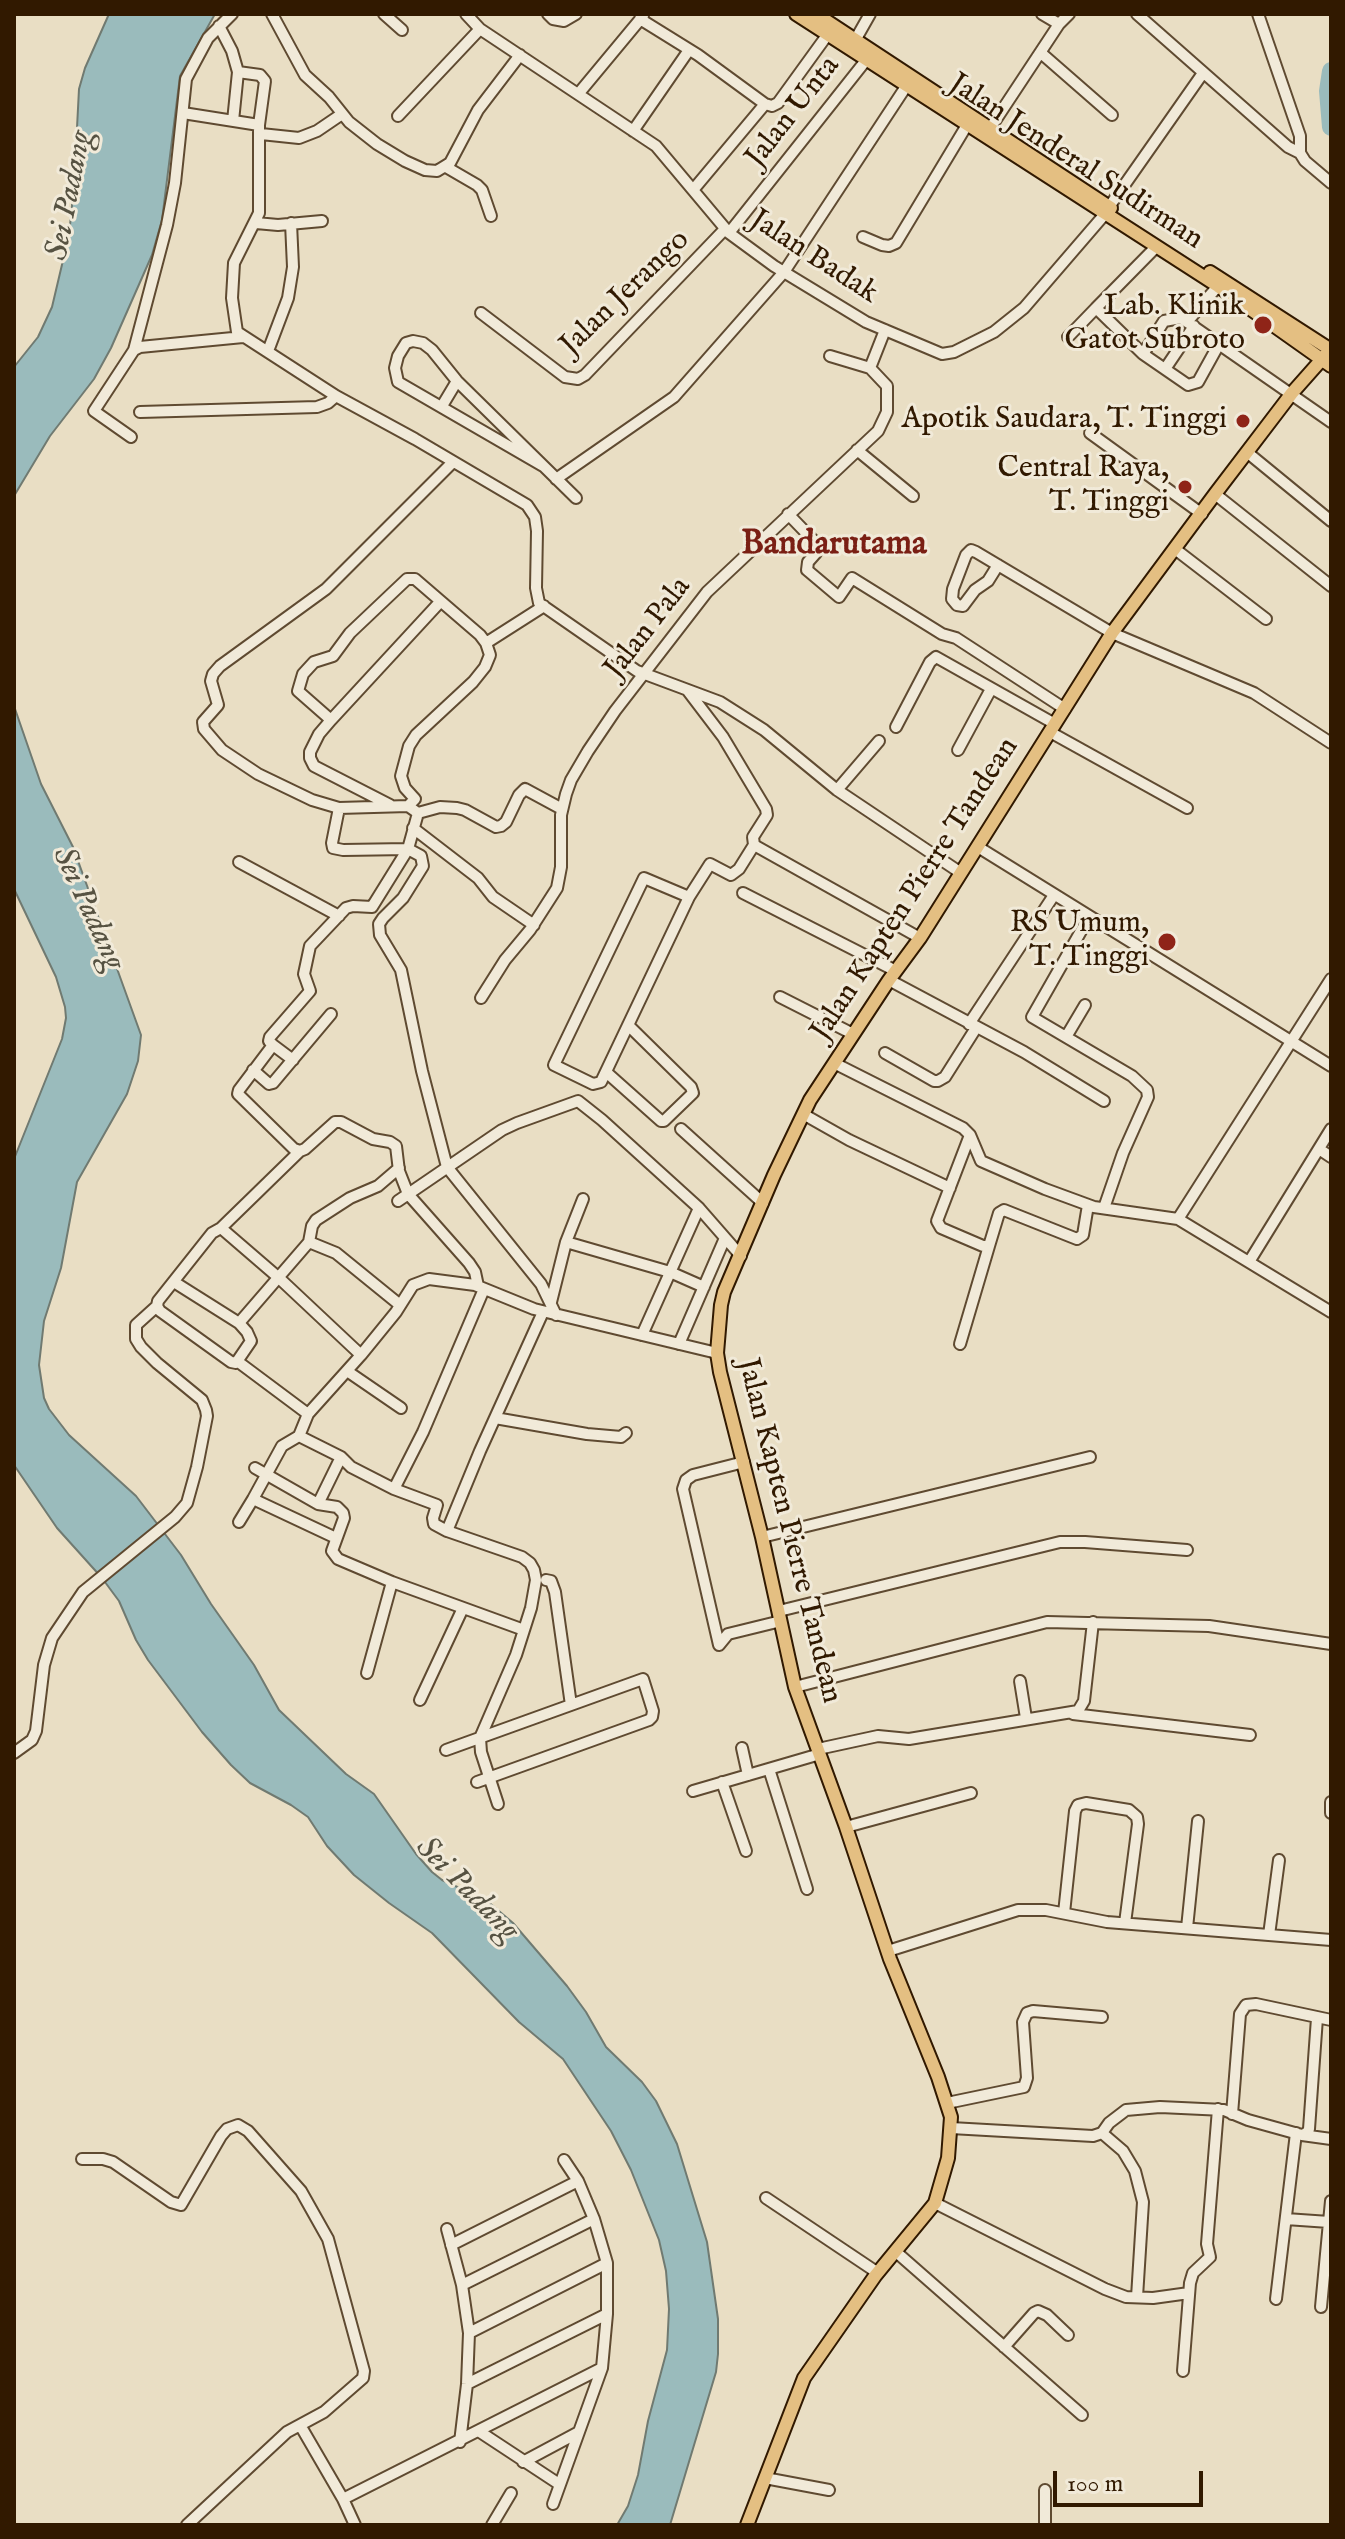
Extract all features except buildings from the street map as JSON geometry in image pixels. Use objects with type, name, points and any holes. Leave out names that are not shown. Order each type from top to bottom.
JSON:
[{"type":"main road","name":"Jalan Jenderal Sudirman","points":[[796,14],[828,34],[853,44],[991,127],[1156,247],[1329,355]]},
{"type":"main road","name":"Jalan Jenderal Sudirman","points":[[816,14],[867,59],[1329,355]]},
{"type":"main road","name":"Jalan Kapten Pierre Tandean","points":[[747,2525],[804,2378],[878,2273],[935,2203],[948,2158],[951,2117],[888,1951],[795,1687],[717,1353],[724,1292],[803,1114],[834,1063],[920,938],[1112,633],[1292,393],[1329,355]]},
{"type":"street","points":[[272,14],[305,75],[342,114],[377,144],[416,167],[437,171],[446,167],[478,110],[520,55]]},
{"type":"street","points":[[384,14],[402,30]]},
{"type":"street","name":"Jalan Badak","points":[[466,14],[480,29],[656,146],[727,231],[784,272],[866,322],[942,354],[954,352],[994,332],[1024,308],[1107,210],[1203,73]]},
{"type":"street","points":[[548,14],[553,19],[564,21],[576,14]]},
{"type":"street","points":[[853,44],[870,14]]},
{"type":"street","points":[[1042,14],[1059,24]]},
{"type":"street","points":[[991,127],[1059,24],[1069,14]]},
{"type":"street","points":[[1137,14],[1331,183]]},
{"type":"street","points":[[1258,14],[1300,136],[1300,153]]},
{"type":"street","points":[[131,437],[94,411],[134,350],[167,225],[188,73],[208,38],[231,15]]},
{"type":"street","points":[[579,93],[642,17],[765,104],[776,105],[828,34]]},
{"type":"street","points":[[219,26],[232,51],[238,72],[233,121]]},
{"type":"street","points":[[398,116],[480,29]]},
{"type":"street","points":[[633,131],[689,50]]},
{"type":"street","points":[[1041,53],[1112,115]]},
{"type":"street","name":"Jalan Unta","points":[[727,231],[867,59]]},
{"type":"street","points":[[238,72],[260,75],[265,81],[257,162],[260,193],[256,223],[234,263],[232,298],[237,332],[336,396],[527,505],[535,517],[539,603],[637,671],[720,702],[764,730],[837,790],[961,873]]},
{"type":"street","points":[[556,479],[674,397],[784,272],[907,85]]},
{"type":"street","points":[[693,190],[765,104]]},
{"type":"street","points":[[183,113],[233,121],[299,138],[317,131],[342,114]]},
{"type":"street","points":[[863,237],[882,245],[896,243],[967,125]]},
{"type":"street","points":[[446,167],[482,190],[491,216]]},
{"type":"street","points":[[256,223],[322,221]]},
{"type":"street","points":[[268,351],[288,298],[293,267],[291,223]]},
{"type":"street","name":"Jalan Jerango","points":[[481,313],[565,377],[578,379],[727,231]]},
{"type":"street","points":[[1068,337],[1156,247]]},
{"type":"street","points":[[1165,369],[1190,324],[1218,286]]},
{"type":"street","points":[[1096,308],[1143,354],[1184,384],[1198,382],[1219,344]]},
{"type":"street","points":[[1143,354],[1164,321],[1181,318],[1331,422]]},
{"type":"street","points":[[830,356],[870,368],[885,330]]},
{"type":"street","points":[[134,350],[243,337]]},
{"type":"street","points":[[543,466],[398,382],[395,368],[406,343],[423,343],[432,350],[457,381],[576,498]]},
{"type":"street","name":"Jalan Pala","points":[[481,998],[557,888],[562,809],[571,780],[588,751],[707,592],[878,431],[887,412],[887,386],[870,368]]},
{"type":"street","points":[[442,406],[457,381]]},
{"type":"street","points":[[140,412],[317,407],[336,396]]},
{"type":"street","points":[[1090,433],[1202,514]]},
{"type":"street","points":[[857,450],[913,496]]},
{"type":"street","points":[[1248,453],[1331,521]]},
{"type":"street","points":[[418,813],[408,806],[339,808],[312,800],[275,783],[222,750],[204,729],[203,722],[218,705],[211,686],[213,674],[220,666],[326,589],[453,462]]},
{"type":"street","points":[[1215,494],[1331,586]]},
{"type":"street","points":[[788,514],[817,544],[807,570],[839,597],[852,578],[942,634],[956,638],[1065,709]]},
{"type":"street","points":[[1175,549],[1266,619]]},
{"type":"street","points":[[998,565],[988,581],[975,590],[963,606],[957,605],[952,599],[953,589],[966,555],[971,550],[976,552],[998,565],[1112,633],[1254,693],[1331,743]]},
{"type":"street","points":[[331,720],[298,691],[303,674],[314,662],[333,656],[350,633],[407,579],[415,579],[486,643],[490,655],[485,667],[416,735],[409,746],[401,776],[405,788],[415,799],[408,806]]},
{"type":"street","points":[[392,806],[314,766],[310,752],[331,720],[440,602]]},
{"type":"street","points":[[486,643],[544,606]]},
{"type":"street","points":[[896,727],[930,662],[936,657],[1187,808]]},
{"type":"street","points":[[958,750],[991,689]]},
{"type":"street","points":[[686,690],[723,737],[767,815],[739,869],[731,875],[710,864],[689,897],[601,1082],[593,1084],[554,1063],[644,878],[689,897]]},
{"type":"street","points":[[837,790],[879,741]]},
{"type":"street","points":[[418,813],[440,807],[457,808],[496,827],[501,826],[525,789],[562,809]]},
{"type":"street","points":[[339,808],[333,848],[408,849],[421,856],[423,866],[403,898],[379,924],[380,935],[401,970],[422,1071],[447,1167],[541,1284],[556,1315]]},
{"type":"street","points":[[293,1060],[269,1041],[310,991],[304,974],[310,946],[346,908],[372,907],[408,849],[418,813]]},
{"type":"street","points":[[413,828],[478,878],[493,897],[534,925]]},
{"type":"street","points":[[754,845],[920,938]]},
{"type":"street","points":[[978,847],[1331,1066]]},
{"type":"street","points":[[239,862],[339,916]]},
{"type":"street","points":[[743,893],[892,976],[972,1026],[1024,1052],[1104,1101]]},
{"type":"street","points":[[885,1053],[934,1081],[942,1081],[972,1026],[1054,895]]},
{"type":"street","points":[[1089,917],[1032,1017],[1132,1076],[1147,1090],[1148,1097],[1123,1153],[1104,1208]]},
{"type":"street","points":[[1178,1219],[1331,979]]},
{"type":"street","points":[[780,997],[853,1034]]},
{"type":"street","points":[[1066,1037],[1085,1005]]},
{"type":"street","points":[[253,1070],[271,1084],[331,1014]]},
{"type":"street","points":[[606,1072],[661,1121],[693,1093],[691,1087],[628,1025]]},
{"type":"street","points":[[273,1045],[238,1094],[294,1149],[300,1151]]},
{"type":"street","points":[[834,1063],[946,1118],[970,1135],[981,1161],[1088,1205],[1178,1219],[1331,1312]]},
{"type":"street","points":[[398,1201],[517,1123],[578,1101],[699,1208],[741,1256]]},
{"type":"street","points":[[803,1114],[849,1140],[950,1188]]},
{"type":"street","points":[[14,1753],[32,1740],[36,1731],[44,1665],[52,1638],[83,1592],[175,1517],[187,1503],[207,1416],[202,1400],[141,1347],[136,1339],[136,1325],[157,1306],[212,1233],[335,1122],[396,1146],[403,1185],[408,1194],[469,1263],[481,1288],[423,1432],[394,1489]]},
{"type":"street","points":[[681,1129],[763,1203]]},
{"type":"street","points":[[1249,1262],[1331,1129]]},
{"type":"street","points":[[970,1135],[937,1221],[938,1226],[989,1246]]},
{"type":"street","points":[[1319,1149],[1331,1157]]},
{"type":"street","points":[[239,1323],[309,1242],[316,1220],[350,1198],[378,1186],[399,1168]]},
{"type":"street","points":[[551,1302],[566,1242],[583,1199]]},
{"type":"street","points":[[960,1344],[1001,1211],[1077,1239],[1083,1235],[1088,1205]]},
{"type":"street","points":[[642,1335],[699,1208]]},
{"type":"street","points":[[221,1228],[361,1355]]},
{"type":"street","points":[[679,1344],[725,1238]]},
{"type":"street","points":[[309,1242],[336,1253],[400,1305]]},
{"type":"street","points":[[566,1242],[670,1272],[704,1287]]},
{"type":"street","points":[[239,1522],[282,1446],[299,1436],[308,1414],[361,1355],[413,1285],[429,1279],[450,1280],[481,1288],[543,1312],[717,1353]]},
{"type":"street","points":[[157,1306],[231,1362],[237,1361],[251,1341],[250,1335],[239,1323],[174,1282]]},
{"type":"street","points":[[447,1531],[543,1312]]},
{"type":"street","points":[[237,1361],[308,1414]]},
{"type":"street","points":[[347,1371],[401,1408]]},
{"type":"street","points":[[495,1418],[587,1434],[621,1437],[626,1433]]},
{"type":"street","points":[[299,1436],[394,1489],[437,1505],[433,1521],[447,1531],[522,1557],[530,1563],[536,1580],[531,1608],[516,1655],[480,1738],[481,1752],[498,1804]]},
{"type":"street","points":[[318,1504],[341,1457]]},
{"type":"street","points":[[762,1537],[1090,1457]]},
{"type":"street","points":[[744,1462],[693,1475],[686,1480],[683,1489],[719,1645],[728,1634],[780,1616],[1060,1542],[1187,1550]]},
{"type":"street","points":[[255,1468],[318,1504],[337,1507],[343,1513],[332,1551],[338,1559],[524,1630]]},
{"type":"street","points":[[253,1499],[336,1538]]},
{"type":"street","points":[[546,1580],[551,1581],[555,1592],[571,1705]]},
{"type":"street","points":[[367,1673],[392,1582]]},
{"type":"street","points":[[420,1700],[463,1608]]},
{"type":"street","points":[[795,1687],[1047,1622],[1209,1626],[1331,1644]]},
{"type":"street","points":[[1069,1714],[1078,1711],[1084,1701],[1093,1622]]},
{"type":"street","points":[[446,1750],[643,1679],[653,1711],[649,1720],[477,1782]]},
{"type":"street","points":[[1020,1681],[1026,1718]]},
{"type":"street","points":[[693,1791],[819,1751],[878,1736],[909,1739],[1026,1718],[1069,1714],[1250,1735]]},
{"type":"street","points":[[742,1748],[748,1775]]},
{"type":"street","points":[[769,1769],[807,1889]]},
{"type":"street","points":[[722,1782],[746,1851]]},
{"type":"street","points":[[846,1827],[971,1793]]},
{"type":"street","points":[[1331,1802],[1331,1813]]},
{"type":"street","points":[[1064,1913],[1078,1805],[1086,1803],[1129,1810],[1137,1817],[1138,1824],[1125,1923]]},
{"type":"street","points":[[1187,1928],[1198,1821]]},
{"type":"street","points":[[1269,1935],[1279,1860]]},
{"type":"street","points":[[888,1951],[1018,1910],[1046,1910],[1125,1923],[1331,1940]]},
{"type":"street","points":[[1232,2114],[1242,2009],[1246,2005],[1256,2004],[1331,2020]]},
{"type":"street","points":[[947,2103],[1024,2087],[1027,2078],[1023,2022],[1027,2013],[1102,2017]]},
{"type":"street","points":[[1299,2134],[1307,2133],[1309,2129],[1317,2018]]},
{"type":"street","points":[[951,2128],[1093,2136],[1102,2133],[1119,2114],[1137,2107],[1218,2109],[1299,2134],[1331,2139]]},
{"type":"street","points":[[1183,2371],[1193,2273],[1210,2257],[1207,2244],[1218,2109]]},
{"type":"street","points":[[82,2159],[113,2162],[171,2202],[181,2205],[221,2136],[227,2129],[238,2125],[248,2131],[301,2191],[328,2239],[364,2375],[324,2412],[287,2432],[187,2525]]},
{"type":"street","points":[[1102,2133],[1123,2151],[1135,2171],[1143,2202],[1137,2297]]},
{"type":"street","points":[[1276,2299],[1299,2134]]},
{"type":"street","points":[[553,2504],[602,2368],[607,2314],[607,2263],[594,2219],[578,2181],[564,2160]]},
{"type":"street","points":[[451,2245],[578,2181]]},
{"type":"street","points":[[766,2198],[878,2273]]},
{"type":"street","points":[[1321,2307],[1331,2201]]},
{"type":"street","points":[[935,2203],[1126,2297],[1189,2293]]},
{"type":"street","points":[[462,2285],[594,2219]]},
{"type":"street","points":[[1286,2219],[1329,2222]]},
{"type":"street","points":[[447,2229],[462,2285],[469,2333],[460,2442]]},
{"type":"street","points":[[895,2251],[1082,2415]]},
{"type":"street","points":[[469,2333],[607,2263]]},
{"type":"street","points":[[1004,2347],[1038,2311],[1047,2315],[1068,2335]]},
{"type":"street","points":[[467,2384],[607,2314]]},
{"type":"street","points":[[343,2499],[602,2368]]},
{"type":"street","points":[[300,2425],[355,2525]]},
{"type":"street","points":[[480,2432],[559,2484]]},
{"type":"street","points":[[523,2462],[579,2432]]},
{"type":"street","points":[[765,2478],[829,2490]]},
{"type":"street","points":[[1045,2490],[1045,2525]]},
{"type":"street","points":[[492,2525],[511,2493]]},
{"type":"water","points":[[109,14],[215,14],[180,76],[162,220],[152,255],[94,379],[50,436],[14,496],[14,367],[38,337],[52,307],[69,235],[79,89]]},
{"type":"water","name":"Sei Padang","points":[[14,706],[41,784],[73,847],[141,1035],[138,1061],[127,1094],[77,1182],[61,1268],[44,1321],[39,1365],[44,1398],[69,1435],[136,1496],[181,1555],[254,1665],[279,1710],[346,1774],[374,1794],[432,1872],[442,1880],[486,1900],[513,1923],[567,1986],[606,2047],[642,2082],[656,2101],[677,2144],[707,2242],[718,2319],[716,2372],[670,2525],[617,2525],[628,2506],[638,2475],[648,2421],[667,2350],[669,2309],[666,2271],[659,2240],[631,2170],[611,2131],[563,2059],[519,2022],[432,1933],[354,1875],[327,1846],[308,1817],[250,1783],[231,1765],[148,1660],[119,1601],[57,1528],[14,1465],[14,1159],[62,1039],[66,1018],[56,977],[14,889]]},
{"type":"waterway","points":[[1331,71],[1328,91],[1331,127]]},
{"type":"place","name":"Lab. Klinik Gatot Subroto","points":[[1263,325]]},
{"type":"place","name":"Apotik Saudara, T. Tinggi","points":[[1243,421]]},
{"type":"place","name":"Central Raya, T. Tinggi","points":[[1185,487]]},
{"type":"place","name":"RS Umum, T. Tinggi","points":[[1167,942]]},
{"type":"district","name":"Bandarutama","points":[[834,546]]}]
